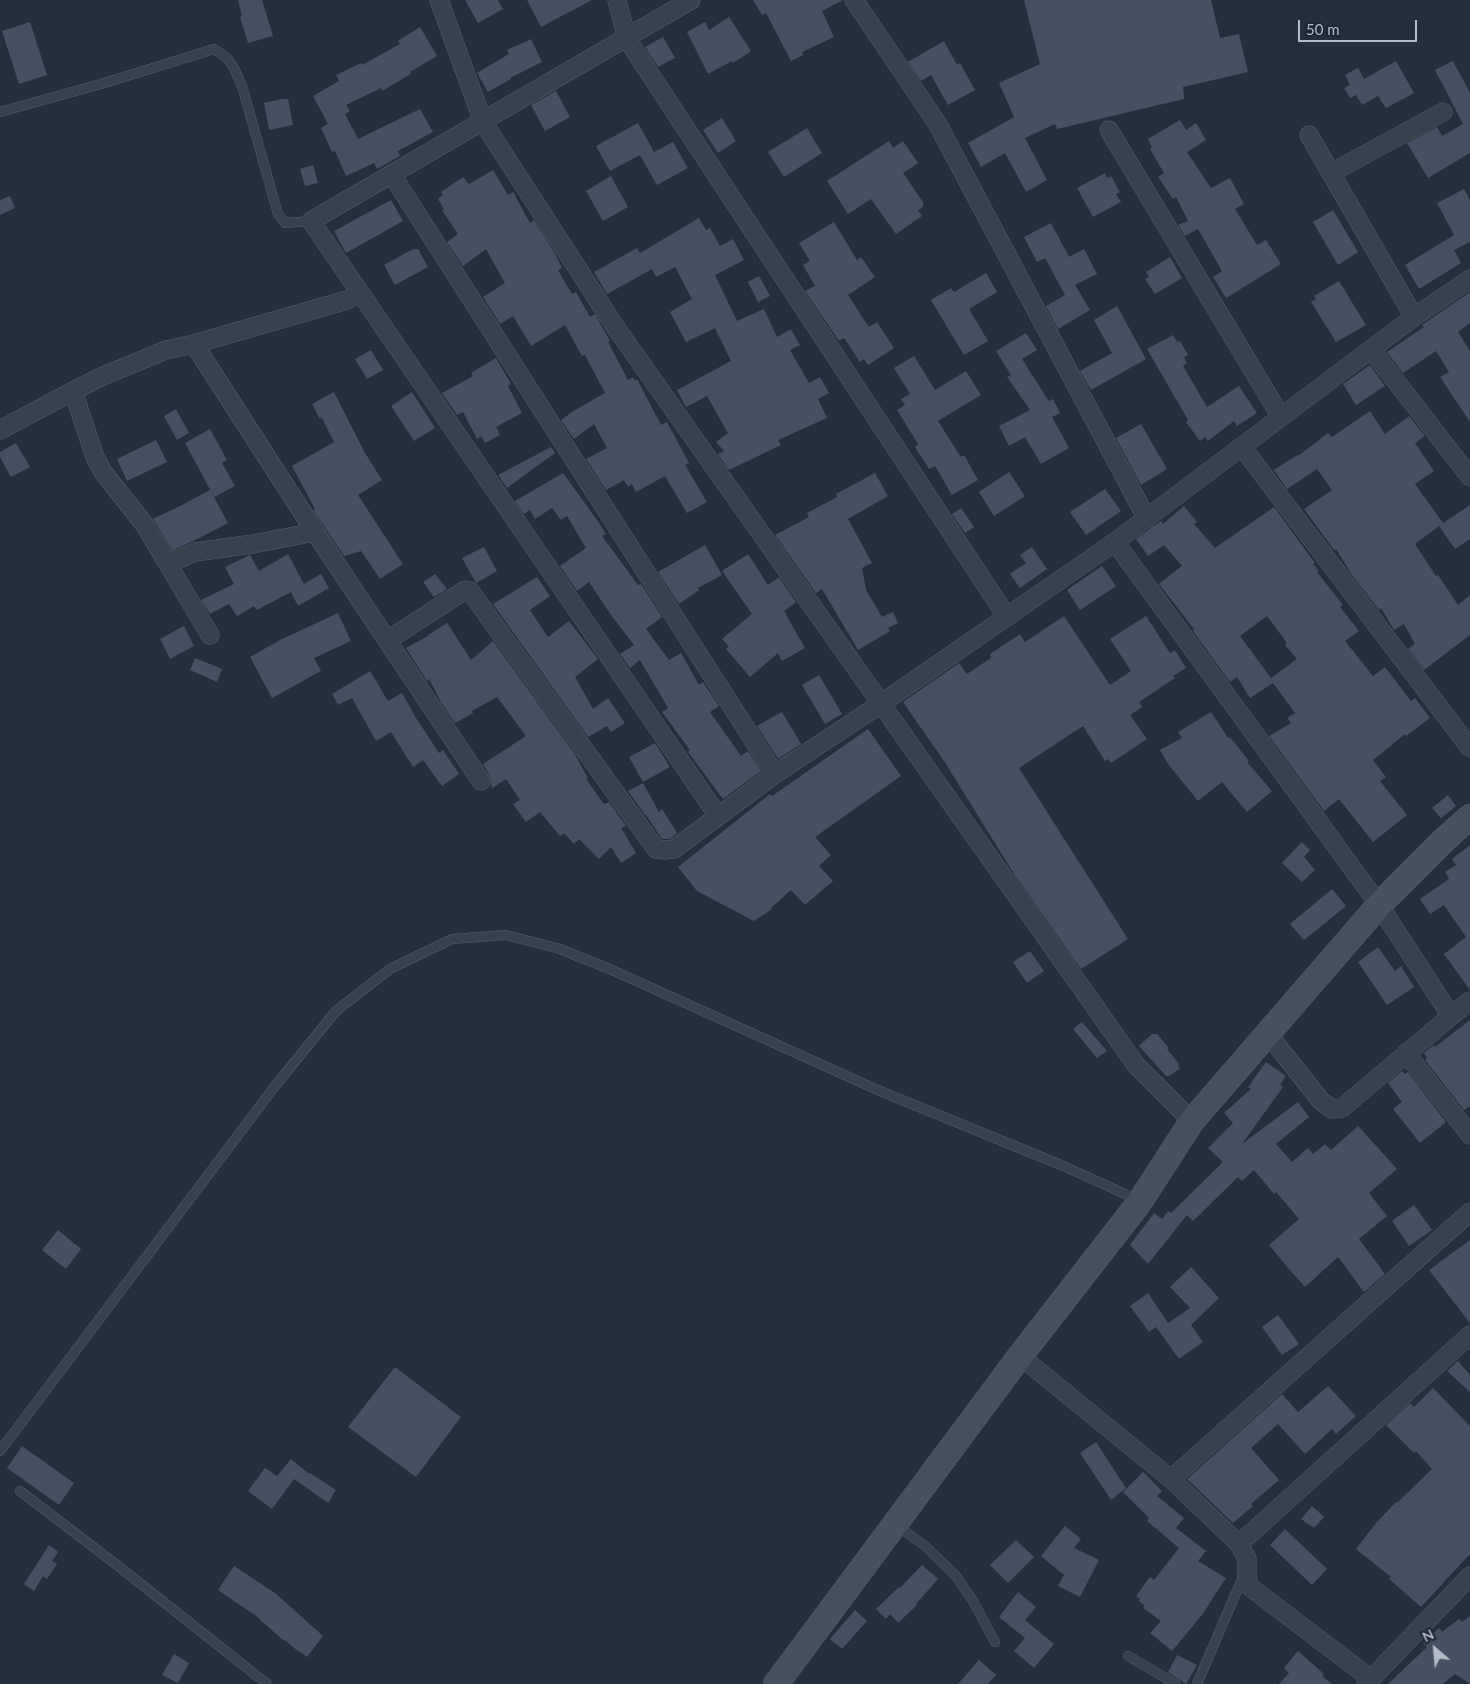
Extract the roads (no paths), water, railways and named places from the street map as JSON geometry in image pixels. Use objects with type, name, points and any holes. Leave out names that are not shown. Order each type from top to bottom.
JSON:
[{"type":"street","points":[[439,0],[483,122],[614,325],[1136,1065],[1192,1121]]},
{"type":"street","points":[[617,0],[627,39],[1007,618]]},
{"type":"street","points":[[691,0],[627,39],[311,221],[718,816]]},
{"type":"street","points":[[854,0],[937,123],[1147,519]]},
{"type":"street","points":[[1330,173],[1443,112]]},
{"type":"street","points":[[1109,130],[1281,417]]},
{"type":"street","points":[[1309,135],[1414,316]]},
{"type":"street","points":[[392,174],[775,774]]},
{"type":"street","points":[[388,640],[465,590],[470,591],[656,848],[674,849],[775,774],[1007,618],[1115,542],[1414,316],[1470,279]]},
{"type":"street","points":[[0,430],[103,376],[166,350],[194,344],[347,300],[360,293]]},
{"type":"street","points":[[194,344],[315,532],[481,781]]},
{"type":"street","points":[[1371,349],[1470,477]]},
{"type":"street","points":[[74,391],[95,457],[103,472],[144,524],[210,635]]},
{"type":"street","points":[[1242,447],[1470,748]]},
{"type":"street","points":[[168,564],[195,552],[253,544],[315,532]]},
{"type":"street","points":[[1115,542],[1380,906],[1451,1016]]},
{"type":"street","points":[[783,1681],[895,1524],[1020,1356],[1140,1203],[1192,1121],[1380,906],[1444,840],[1470,817]]},
{"type":"street","points":[[1268,1034],[1321,1101],[1332,1109],[1342,1108],[1470,1001]]},
{"type":"street","points":[[1406,1053],[1470,1135]]},
{"type":"street","points":[[1171,1479],[1470,1212]]},
{"type":"street","points":[[1239,1544],[1470,1335]]},
{"type":"street","points":[[1020,1356],[1171,1479],[1239,1544],[1247,1559],[1247,1577],[1250,1587],[1368,1681],[1470,1576]]},
{"type":"lane","points":[[0,112],[101,84],[214,49],[227,58],[242,86],[278,214],[285,223],[311,221]]},
{"type":"lane","points":[[0,1451],[275,1086],[336,1011],[390,969],[452,939],[506,935],[560,949],[612,970],[880,1091],[1061,1165],[1123,1193],[1140,1203]]},
{"type":"lane","points":[[20,1491],[267,1684]]},
{"type":"lane","points":[[895,1524],[924,1545],[956,1576],[973,1601],[995,1642]]},
{"type":"lane","points":[[1197,1684],[1247,1567]]},
{"type":"lane","points":[[1128,1656],[1176,1684]]}]
